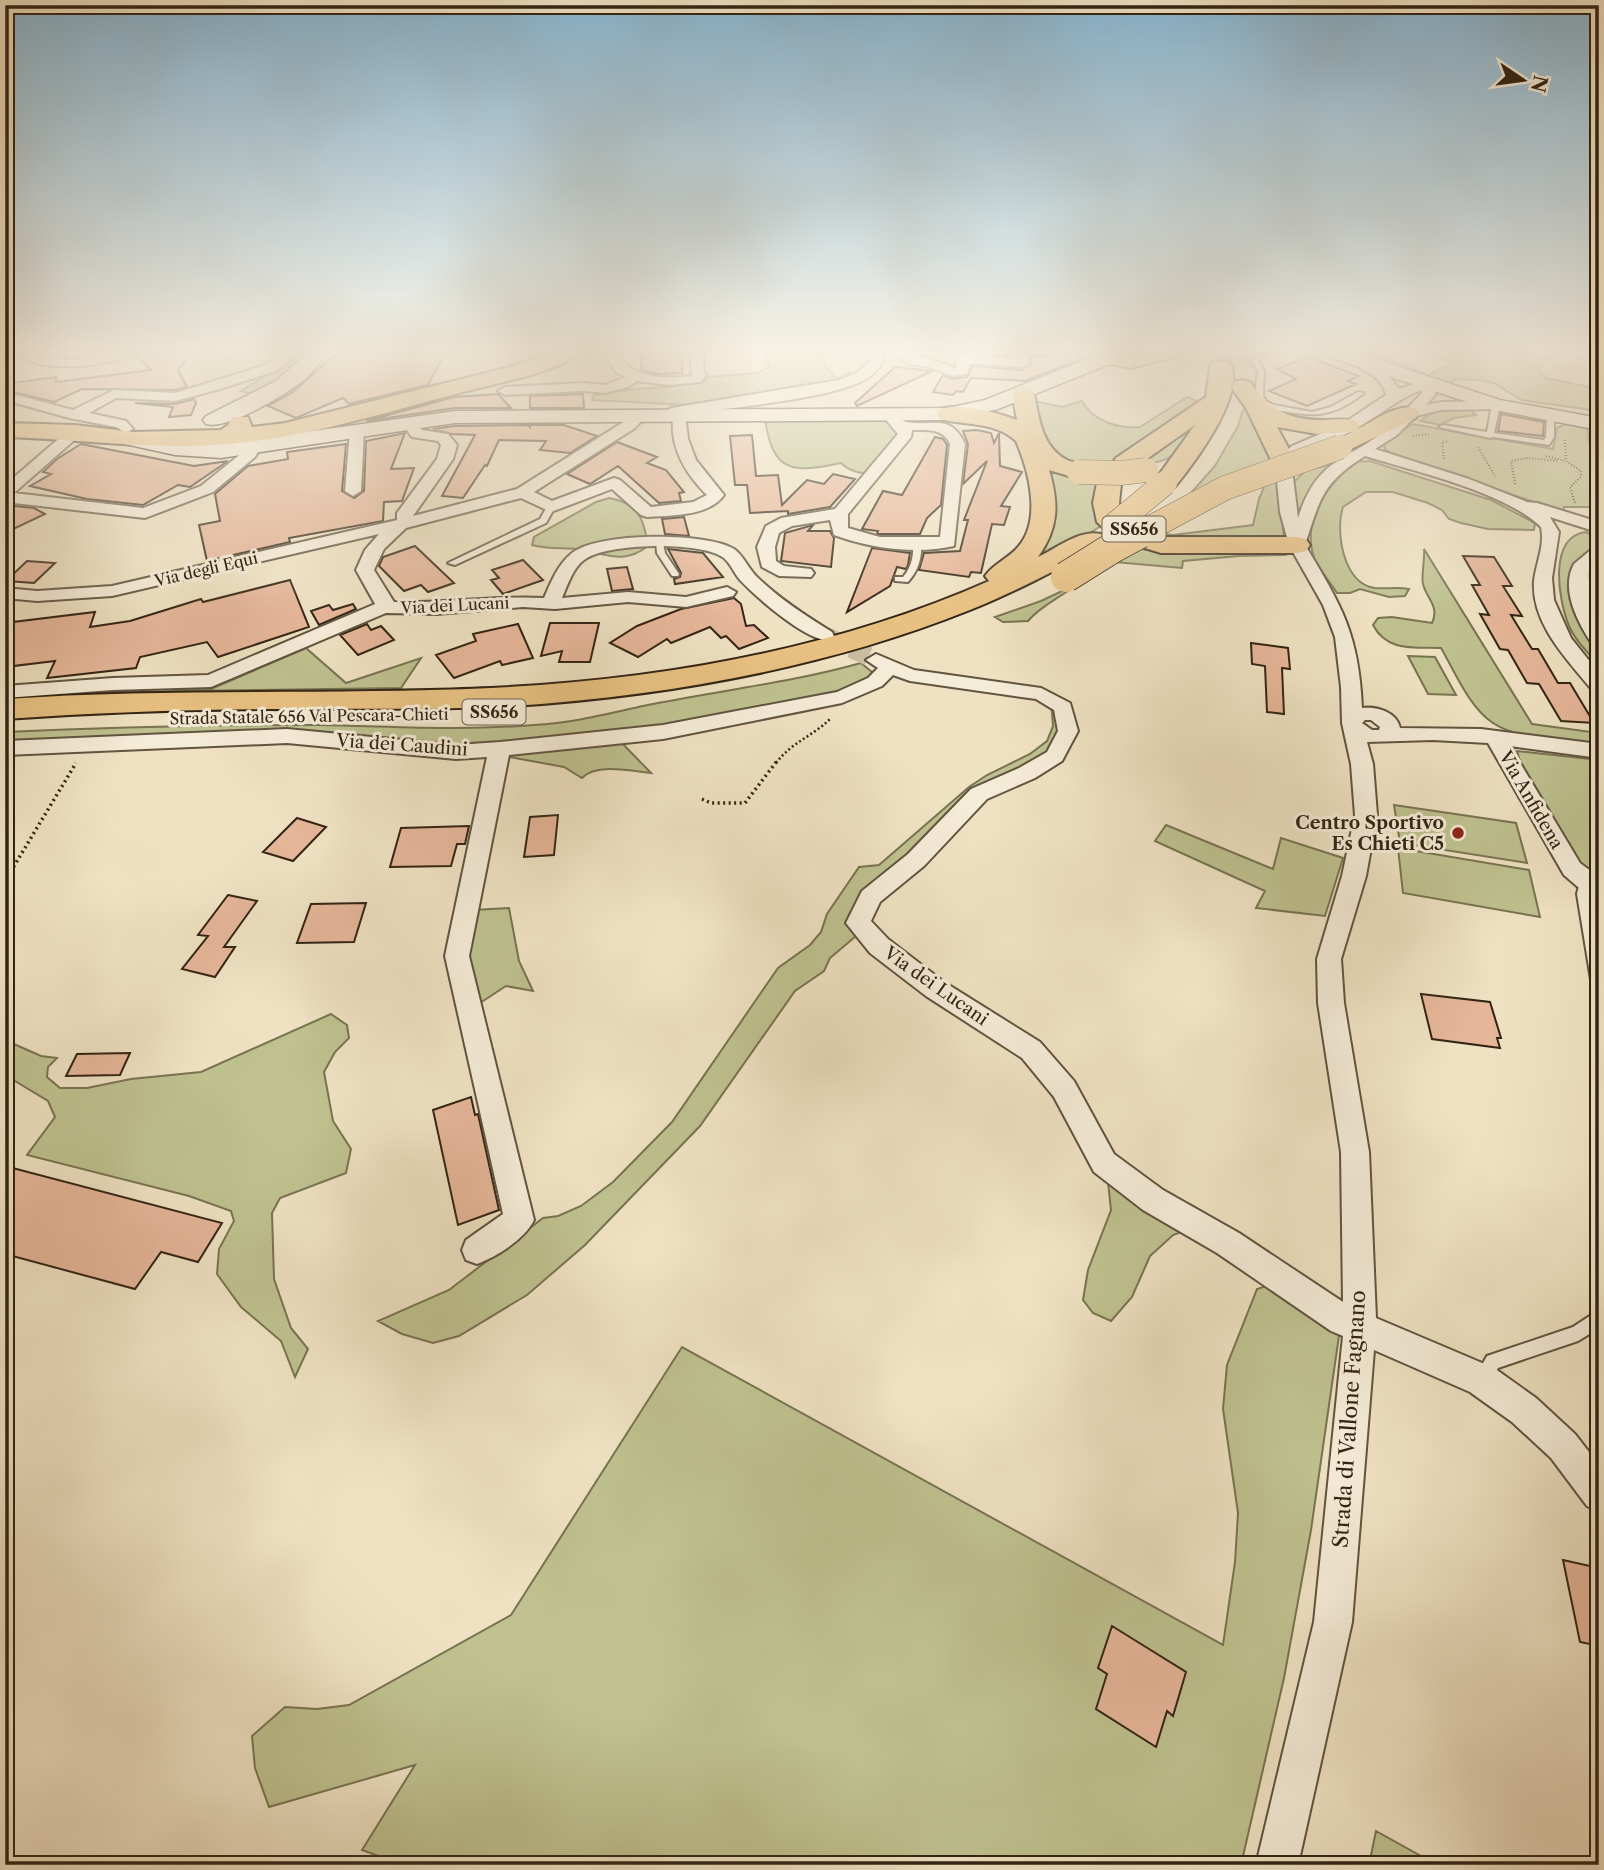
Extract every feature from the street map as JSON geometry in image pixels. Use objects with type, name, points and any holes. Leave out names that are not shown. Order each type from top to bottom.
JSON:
[{"type":"main road","points":[[141,440],[175,449],[221,451],[297,440]]},
{"type":"main road","points":[[943,610],[963,593],[993,580],[1021,560],[1037,540],[1047,510],[1037,469],[1026,440]]},
{"type":"main road","points":[[1037,440],[1047,460],[1062,468],[1079,472],[1155,476]]},
{"type":"main road","points":[[1160,440],[1125,463],[1109,483],[1106,503],[1110,522],[1124,533],[1161,545],[1297,545]]},
{"type":"main road","name":"Strada Statale 656 Val Pescara-Chieti","points":[[5,709],[149,701],[513,696],[609,688],[693,676],[798,654],[943,610],[1103,543],[1165,504],[1195,460],[1202,440]]},
{"type":"main road","name":"Strada Statale 656 Val Pescara-Chieti","points":[[5,723],[121,718],[447,714],[634,699],[758,678],[859,654],[972,617],[1028,596],[1066,577],[1137,508],[1155,476],[1195,460],[1219,440]]},
{"type":"main road","points":[[1273,440],[1283,460]]},
{"type":"main road","points":[[1103,543],[1225,488],[1350,441]]},
{"type":"street","points":[[5,495],[59,440]]},
{"type":"street","points":[[353,491],[356,440]]},
{"type":"street","points":[[405,522],[405,513],[445,459],[449,445],[445,440]]},
{"type":"street","name":"Via degli Equi","points":[[5,593],[37,596],[112,591],[465,509],[523,492],[606,440]]},
{"type":"street","points":[[523,492],[551,507],[614,483],[647,512],[706,505],[714,500],[716,495],[688,463],[682,440]]},
{"type":"street","points":[[901,440],[840,513],[840,531],[882,544],[947,542],[952,474],[959,450],[955,440]]},
{"type":"street","points":[[1297,545],[1307,510],[1319,486],[1338,466],[1350,441]]},
{"type":"street","points":[[1283,460],[1301,445],[1350,441],[1517,497],[1598,529]]},
{"type":"street","points":[[5,495],[145,513],[207,489],[250,454],[253,447]]},
{"type":"street","name":"Strada di Vallone Fagnano","points":[[1277,1865],[1333,1622],[1360,1328],[1355,1152],[1331,1003],[1329,959],[1354,876],[1366,815],[1362,764],[1353,722],[1344,637],[1338,620],[1297,545],[1288,512],[1283,460]]},
{"type":"street","points":[[1517,497],[1547,526],[1598,529]]},
{"type":"street","points":[[805,573],[779,571],[768,563],[766,547],[772,530],[787,522],[840,513]]},
{"type":"street","name":"Via dei Lucani","points":[[405,522],[382,539],[369,555],[365,570],[385,602],[383,607],[436,609],[523,602],[550,604],[628,597],[687,602],[727,592]]},
{"type":"street","points":[[1547,526],[1543,583],[1545,606],[1550,620],[1599,686]]},
{"type":"street","points":[[550,604],[571,564],[579,555],[592,549],[659,543],[698,543],[719,547],[731,554],[745,576],[789,614],[825,636]]},
{"type":"street","points":[[1599,552],[1580,568],[1578,589],[1583,614],[1599,640]]},
{"type":"street","points":[[5,692],[113,684],[211,681],[383,607]]},
{"type":"street","name":"Via dei Lucani","points":[[880,670],[1041,694],[1063,707],[1068,731],[1055,756],[1027,774],[979,794],[916,860],[870,897],[858,923],[879,946],[935,989],[1031,1050],[1065,1090],[1104,1163],[1153,1200],[1228,1242],[1339,1317],[1360,1328]]},
{"type":"street","name":"Via dei Caudini","points":[[5,748],[287,736],[456,752],[500,749],[663,732],[842,697],[880,670]]},
{"type":"street","points":[[1351,688],[1382,727]]},
{"type":"street","points":[[1353,722],[1368,736],[1382,727],[1599,751]]},
{"type":"street","points":[[1362,764],[1382,727]]},
{"type":"street","name":"Via Anfidena","points":[[1496,739],[1572,869],[1593,883]]},
{"type":"street","points":[[477,1250],[519,1220],[457,956],[493,771],[500,749]]},
{"type":"street","points":[[1360,1328],[1482,1380],[1524,1410],[1563,1446],[1599,1494]]},
{"type":"lane","points":[[1524,440],[1546,443],[1548,440]]},
{"type":"lane","points":[[452,562],[543,522],[551,507]]},
{"type":"lane","points":[[659,543],[661,553],[675,574]]},
{"type":"lane","points":[[898,579],[905,580],[911,575],[918,551],[917,544]]},
{"type":"lane","points":[[1593,883],[1583,894],[1599,992]]},
{"type":"lane","points":[[1482,1380],[1493,1362],[1578,1333],[1599,1318]]},
{"type":"path","points":[[1446,467],[1442,443],[1458,442],[1452,440]]},
{"type":"path","points":[[1477,446],[1490,448]]},
{"type":"path","points":[[1527,453],[1566,461],[1581,471],[1581,477],[1570,487],[1575,503]]},
{"type":"path","points":[[1517,497],[1511,461],[1527,458],[1566,461]]},
{"type":"path","points":[[702,799],[711,803],[745,803],[789,746],[819,730],[832,717]]},
{"type":"path","points":[[5,881],[88,743]]},
{"type":"green space","points":[[770,440],[897,440],[869,473],[850,470],[841,463],[798,468],[780,460]]},
{"type":"green space","points":[[1046,440],[1153,440],[1092,472],[1049,452]]},
{"type":"green space","points":[[1167,440],[1187,440],[1173,455],[1159,462],[1127,464]]},
{"type":"green space","points":[[1230,440],[1267,440],[1281,464],[1183,502],[1215,466]]},
{"type":"green space","points":[[1504,440],[1553,449],[1555,440],[1589,440],[1598,507],[1564,507],[1563,512],[1397,455],[1385,450],[1383,442]]},
{"type":"green space","points":[[1370,461],[1491,500],[1535,523],[1534,530],[1488,529],[1461,523],[1449,519],[1442,510],[1428,503],[1393,492],[1366,492],[1343,507],[1341,542],[1349,567],[1355,577],[1364,584],[1375,588],[1409,589],[1405,596],[1389,597],[1360,589],[1350,593],[1337,593],[1315,560],[1311,546],[1314,518],[1326,494],[1343,472],[1353,462]]},
{"type":"green space","points":[[1340,462],[1298,520],[1294,482],[1305,471]]},
{"type":"green space","points":[[1046,471],[1098,479],[1106,523],[1039,564],[1032,559]]},
{"type":"green space","points":[[1278,472],[1284,538],[1161,543],[1156,533],[1173,535],[1253,525],[1259,499],[1269,475]]},
{"type":"green space","points":[[609,498],[633,508],[642,520],[648,546],[640,552],[616,557],[583,550],[532,545],[534,537],[596,502]]},
{"type":"green space","points":[[1586,532],[1596,537],[1599,547],[1577,565],[1599,646],[1599,665],[1572,631],[1565,614],[1560,586],[1561,557],[1566,545],[1574,536]]},
{"type":"green space","points":[[1135,548],[1163,552],[1290,553],[1183,561],[1182,568],[1114,562]]},
{"type":"green space","points":[[1424,549],[1532,724],[1599,733],[1599,745],[1544,739],[1504,729],[1477,708],[1441,648],[1402,646],[1379,634],[1373,625],[1378,618],[1392,617],[1432,623],[1433,607],[1423,581]]},
{"type":"green space","points":[[1077,584],[1039,610],[1028,621],[1003,622],[995,617],[1041,601]]},
{"type":"green space","points":[[306,648],[346,683],[421,658],[401,688],[119,692],[41,698],[5,704],[5,697],[136,689],[211,689]]},
{"type":"green space","points":[[1408,656],[1435,657],[1456,695],[1428,694]]},
{"type":"green space","points":[[861,663],[872,672],[870,680],[826,697],[681,726],[504,748],[364,740],[5,746],[5,732],[44,730],[278,725],[480,728],[548,724],[780,681]]},
{"type":"green space","points":[[1045,699],[1062,715],[1054,750],[1008,778],[857,915],[856,936],[830,958],[824,971],[795,991],[700,1126],[585,1245],[527,1295],[459,1336],[433,1343],[402,1334],[378,1321],[449,1290],[543,1218],[558,1216],[581,1206],[613,1182],[672,1122],[778,968],[810,945],[821,932],[827,914],[859,867],[879,865],[969,787],[1030,754],[1047,741],[1053,726],[1052,711]]},
{"type":"green space","points":[[617,738],[651,773],[605,769],[588,773],[582,778],[564,767],[504,756],[506,750]]},
{"type":"green space","points":[[1517,751],[1599,760],[1599,877],[1580,865],[1523,772]]},
{"type":"green space","name":"Centro Sportivo Es Chieti C5","points":[[1394,805],[1516,823],[1527,863],[1400,843]]},
{"type":"green space","points":[[1166,825],[1273,869],[1281,838],[1343,858],[1325,916],[1256,908],[1265,891],[1155,841]]},
{"type":"green space","points":[[1398,848],[1529,870],[1540,917],[1403,893]]},
{"type":"green space","points":[[509,908],[519,961],[533,991],[506,986],[480,1003],[467,947],[473,910]]},
{"type":"green space","points":[[331,1014],[347,1025],[349,1038],[335,1052],[324,1072],[333,1121],[351,1149],[346,1173],[280,1198],[272,1213],[274,1279],[291,1328],[308,1349],[295,1377],[281,1341],[241,1307],[217,1274],[219,1249],[234,1221],[231,1211],[189,1196],[27,1155],[55,1117],[48,1101],[5,1075],[5,1040],[41,1056],[57,1058],[48,1067],[47,1077],[60,1088],[87,1088],[131,1079],[201,1072]]},
{"type":"green space","points":[[1108,1182],[1195,1227],[1173,1235],[1150,1256],[1132,1297],[1111,1321],[1093,1313],[1083,1300],[1088,1270],[1111,1210]]},
{"type":"green space","points":[[1282,1281],[1341,1322],[1311,1530],[1284,1678],[1241,1865],[403,1865],[362,1850],[415,1765],[269,1807],[255,1768],[252,1736],[285,1707],[317,1709],[349,1705],[511,1615],[682,1347],[1223,1645],[1235,1562],[1238,1513],[1223,1409],[1227,1365],[1257,1289]]},
{"type":"green space","points":[[1376,1831],[1437,1865],[1369,1865]]},
{"type":"building","points":[[402,440],[391,469],[414,468],[402,501],[384,502],[383,521],[289,538],[290,542],[207,561],[199,525],[220,521],[215,494],[248,466],[288,459],[287,452],[346,444],[342,491],[354,498],[364,491],[366,441]]},
{"type":"building","points":[[472,440],[499,440],[487,466],[485,465],[463,498],[442,496]]},
{"type":"building","points":[[512,440],[590,440],[570,453],[540,450],[546,441]]},
{"type":"building","points":[[730,440],[753,440],[756,476],[778,475],[782,505],[807,480],[824,484],[833,474],[855,479],[830,507],[788,514],[788,511],[750,513],[747,485],[735,485]]},
{"type":"building","points":[[933,440],[944,440],[947,445],[941,505],[927,518],[920,534],[877,534],[878,531],[862,529],[883,491],[902,495]]},
{"type":"building","points":[[967,440],[993,440],[994,443],[999,440],[1000,466],[1022,472],[1001,506],[1010,507],[1004,525],[992,524],[981,573],[971,572],[969,577],[919,570],[924,553],[960,551],[968,520],[964,520],[987,461],[963,484]]},
{"type":"building","points":[[617,442],[657,457],[647,463],[666,470],[684,492],[679,493],[681,501],[659,503],[618,466],[590,484],[567,474]]},
{"type":"building","points":[[81,444],[194,466],[228,461],[190,487],[178,485],[143,505],[87,499],[30,486],[51,474],[43,472],[57,459]]},
{"type":"building","points":[[5,505],[34,508],[45,514],[5,533]]},
{"type":"building","points":[[684,517],[689,536],[665,534],[662,519]]},
{"type":"building","points":[[813,525],[808,531],[830,531],[834,538],[831,567],[781,561],[785,533]]},
{"type":"building","points":[[415,546],[454,583],[428,592],[421,585],[404,591],[379,566],[383,557]]},
{"type":"building","points":[[872,548],[910,553],[908,565],[906,569],[897,567],[890,586],[847,612]]},
{"type":"building","points":[[668,549],[703,553],[723,577],[675,584],[674,579],[680,577],[681,573]]},
{"type":"building","points":[[1463,556],[1494,557],[1512,586],[1503,586],[1522,616],[1511,615],[1532,649],[1538,649],[1558,683],[1570,683],[1594,723],[1561,721],[1539,684],[1527,683],[1508,650],[1500,649],[1480,614],[1489,615],[1472,585],[1480,585]]},
{"type":"building","points":[[523,560],[543,580],[503,594],[491,580],[499,578],[492,570]]},
{"type":"building","points":[[27,561],[55,563],[34,583],[6,581]]},
{"type":"building","points":[[627,567],[633,589],[612,591],[607,569]]},
{"type":"building","points":[[290,580],[309,627],[218,657],[207,642],[140,657],[136,668],[47,678],[55,661],[5,667],[5,623],[95,612],[90,627],[130,621],[201,599],[203,602]]},
{"type":"building","points":[[734,598],[741,604],[746,626],[754,625],[768,638],[739,649],[726,636],[721,638],[710,627],[671,643],[667,639],[638,657],[610,643],[637,626],[681,609]]},
{"type":"building","points":[[353,604],[356,609],[319,625],[311,611],[329,605],[333,610]]},
{"type":"building","points":[[550,623],[599,623],[590,662],[559,662],[562,651],[541,656]]},
{"type":"building","points":[[367,624],[371,630],[381,626],[394,640],[358,655],[340,635]]},
{"type":"building","points":[[518,624],[533,658],[502,665],[500,661],[454,678],[436,655],[476,641],[473,634]]},
{"type":"building","points":[[1251,643],[1288,648],[1290,669],[1282,668],[1284,714],[1267,712],[1265,666],[1252,664]]},
{"type":"building","points":[[558,815],[554,855],[524,857],[530,817]]},
{"type":"building","points":[[297,818],[326,827],[293,861],[263,852]]},
{"type":"building","points":[[469,826],[465,844],[457,844],[451,866],[390,867],[401,828]]},
{"type":"building","points":[[228,895],[257,901],[224,947],[235,947],[215,977],[182,969],[208,936],[198,935]]},
{"type":"building","points":[[366,903],[354,942],[297,943],[311,904]]},
{"type":"building","points":[[1421,994],[1490,1002],[1501,1038],[1497,1038],[1500,1048],[1432,1039]]},
{"type":"building","points":[[130,1053],[120,1075],[66,1076],[77,1054]]},
{"type":"building","points":[[471,1097],[475,1115],[478,1114],[499,1210],[458,1225],[433,1110]]},
{"type":"building","points":[[5,1166],[222,1223],[198,1262],[161,1252],[135,1289],[5,1254]]},
{"type":"building","points":[[1563,1560],[1599,1568],[1599,1646],[1580,1642]]},
{"type":"building","points":[[1112,1626],[1186,1672],[1173,1716],[1167,1711],[1156,1747],[1096,1709],[1107,1674],[1098,1668]]},
{"type":"tunnel","points":[[825,636],[876,660]]},
{"type":"place","name":"Centro Sportivo Es Chieti C5","points":[[1458,833]]}]
